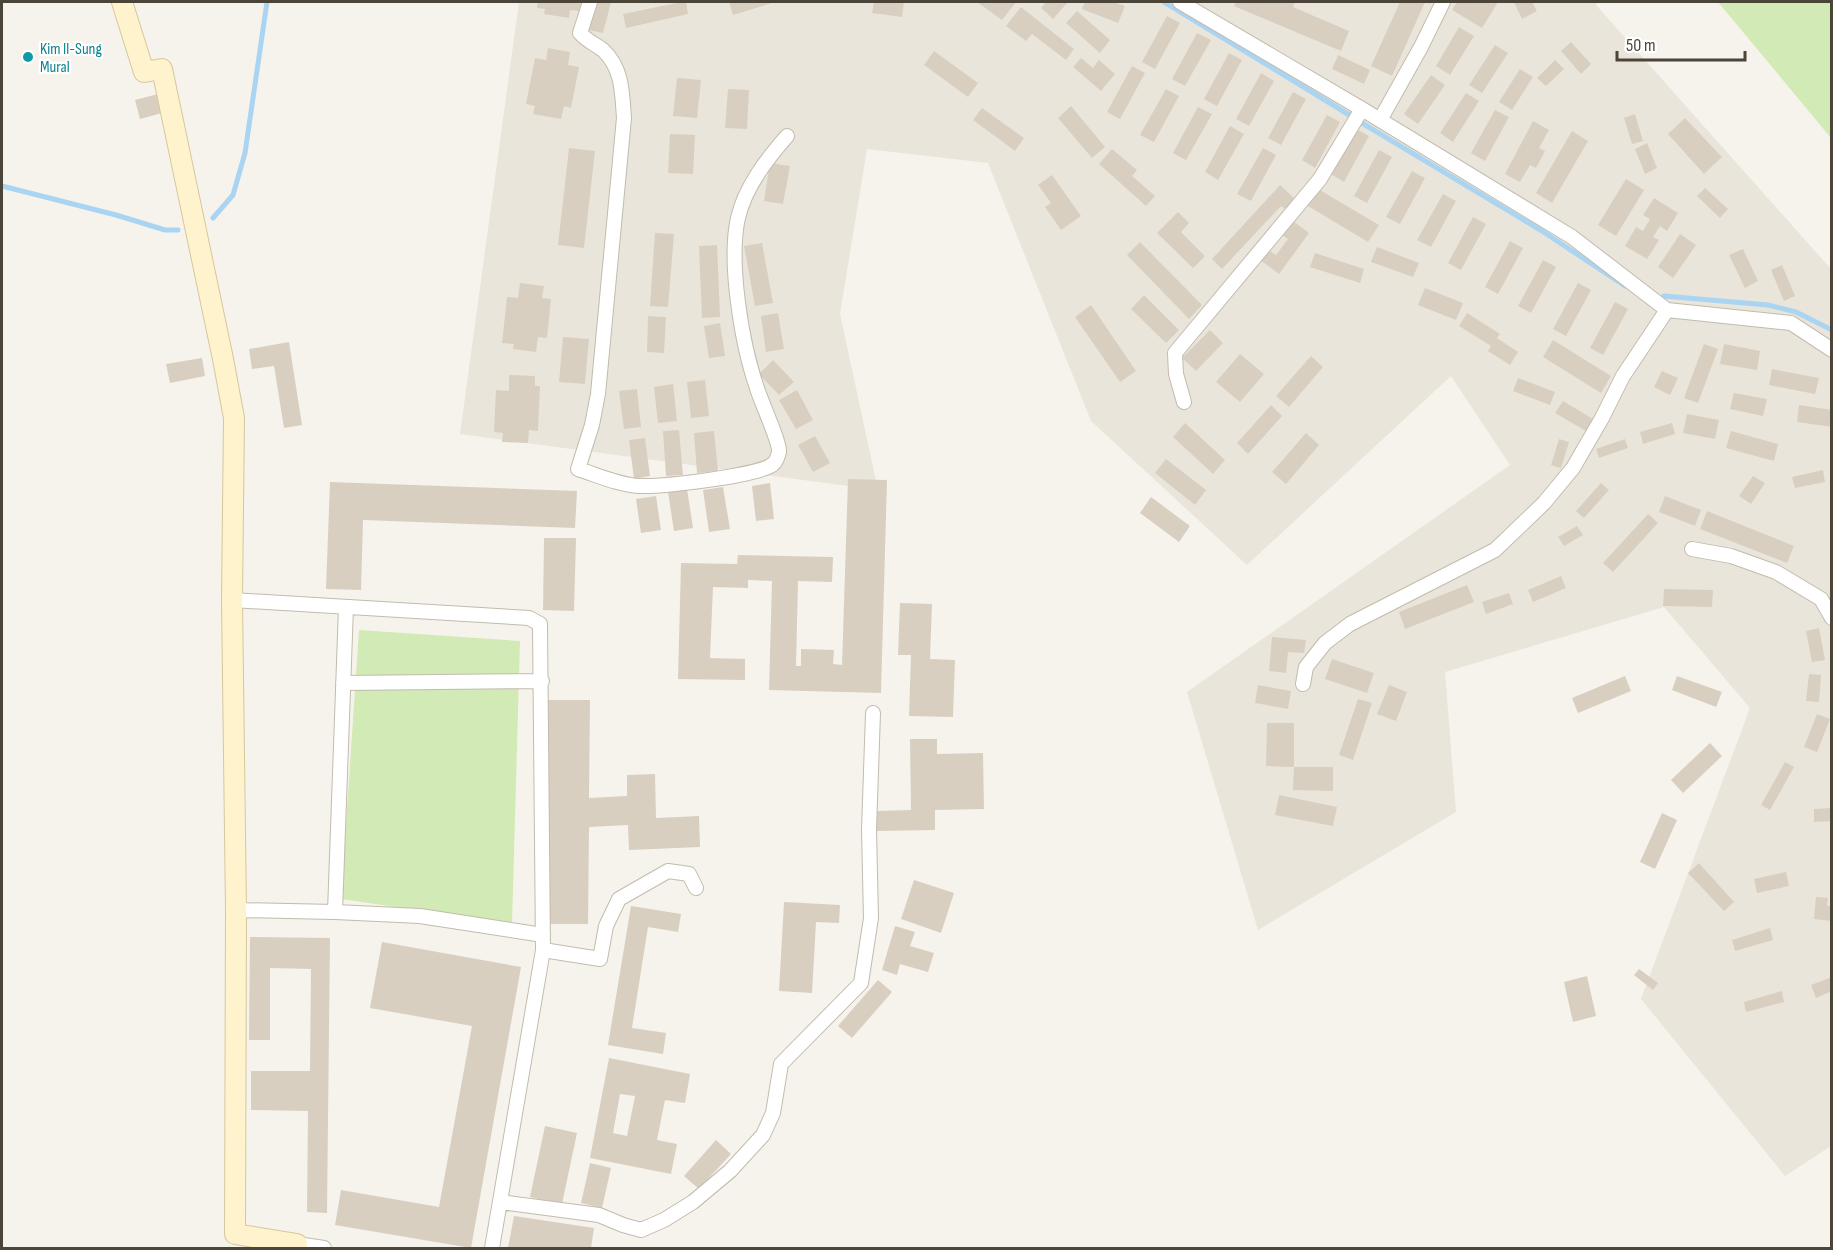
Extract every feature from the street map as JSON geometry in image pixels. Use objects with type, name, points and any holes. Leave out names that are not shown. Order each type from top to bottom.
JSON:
[{"type":"street","points":[[122,2],[144,72],[162,69],[234,418],[232,600],[236,910],[235,1234],[297,1246],[324,1248]]},
{"type":"street","points":[[590,2],[580,33],[614,61],[622,86],[624,118],[598,394],[592,425],[578,469],[610,480],[638,486],[752,473],[773,464],[779,454],[778,443],[753,377],[736,289],[735,252],[738,218],[747,194],[770,156],[787,136]]},
{"type":"street","points":[[1180,2],[1362,109],[1572,237],[1667,310],[1791,323],[1832,351]]},
{"type":"street","points":[[1380,120],[1443,2]]},
{"type":"street","points":[[1184,402],[1176,374],[1175,353],[1320,179],[1362,109]]},
{"type":"street","points":[[1303,684],[1306,667],[1312,659],[1325,644],[1350,624],[1495,550],[1544,503],[1573,468],[1623,376],[1667,310]]},
{"type":"street","points":[[1692,549],[1731,556],[1776,572],[1821,599],[1832,618]]},
{"type":"street","points":[[232,600],[529,618],[540,624],[543,950],[492,1248]]},
{"type":"street","points":[[335,912],[346,607]]},
{"type":"street","points":[[343,683],[542,681]]},
{"type":"street","points":[[500,1202],[599,1215],[641,1230],[664,1220],[693,1202],[730,1171],[763,1135],[773,1113],[781,1064],[861,983],[871,918],[868,830],[873,713]]},
{"type":"street","points":[[543,950],[600,959],[606,926],[619,899],[668,871],[689,874],[696,888]]},
{"type":"street","points":[[236,910],[420,916],[543,935]]},
{"type":"shaded area","points":[[519,2],[1598,2],[1596,5],[1831,269],[1831,1146],[1785,1176],[1641,999],[1750,708],[1664,607],[1445,672],[1456,812],[1258,930],[1187,692],[1510,465],[1451,376],[1247,565],[1091,421],[988,163],[867,149],[840,314],[878,490],[460,434]]},
{"type":"green space","points":[[1718,2],[1831,2],[1831,138]]},
{"type":"green space","points":[[359,630],[520,641],[512,924],[341,899]]},
{"type":"building","points":[[538,2],[581,2],[579,11],[570,10],[569,18],[544,14],[545,9],[537,8]]},
{"type":"building","points":[[596,2],[611,2],[603,33],[588,30]]},
{"type":"building","points":[[686,2],[688,14],[626,28],[623,14]]},
{"type":"building","points":[[729,2],[775,2],[733,15]]},
{"type":"building","points":[[874,2],[904,2],[902,17],[872,13]]},
{"type":"building","points":[[977,2],[1016,2],[1002,20]]},
{"type":"building","points":[[1046,2],[1068,2],[1053,19],[1041,8]]},
{"type":"building","points":[[1085,2],[1113,2],[1125,6],[1118,23],[1082,9]]},
{"type":"building","points":[[1236,2],[1295,2],[1293,7],[1349,31],[1341,51],[1234,6]]},
{"type":"building","points":[[1400,2],[1425,2],[1392,76],[1371,66]]},
{"type":"building","points":[[1457,2],[1498,2],[1482,28],[1452,10]]},
{"type":"building","points":[[1514,2],[1532,2],[1537,11],[1522,19]]},
{"type":"building","points":[[1021,7],[1074,49],[1066,60],[1032,34],[1026,41],[1006,26]]},
{"type":"building","points":[[1077,11],[1110,40],[1100,53],[1066,23]]},
{"type":"building","points":[[1167,16],[1180,23],[1155,69],[1142,62]]},
{"type":"building","points":[[1459,27],[1474,36],[1450,75],[1436,66]]},
{"type":"building","points":[[1197,33],[1211,40],[1185,86],[1172,79]]},
{"type":"building","points":[[1571,42],[1591,64],[1581,74],[1561,51]]},
{"type":"building","points":[[1495,45],[1508,53],[1482,93],[1469,85]]},
{"type":"building","points":[[548,48],[570,52],[568,65],[579,67],[571,108],[564,106],[561,119],[533,114],[535,106],[526,104],[535,58],[546,60]]},
{"type":"building","points":[[934,51],[978,83],[968,97],[924,65]]},
{"type":"building","points":[[1229,53],[1242,60],[1217,106],[1204,99]]},
{"type":"building","points":[[1338,55],[1370,70],[1364,84],[1332,69]]},
{"type":"building","points":[[1081,58],[1093,68],[1099,60],[1115,74],[1101,91],[1073,67]]},
{"type":"building","points":[[1555,60],[1564,69],[1546,86],[1537,78]]},
{"type":"building","points":[[1132,66],[1145,73],[1120,119],[1107,112]]},
{"type":"building","points":[[1520,69],[1533,77],[1512,110],[1499,102]]},
{"type":"building","points":[[1261,73],[1274,81],[1249,126],[1236,119]]},
{"type":"building","points":[[1431,75],[1445,85],[1418,124],[1404,114]]},
{"type":"building","points":[[677,78],[701,80],[697,118],[673,116]]},
{"type":"building","points":[[728,89],[749,90],[747,129],[725,128]]},
{"type":"building","points":[[1166,89],[1179,96],[1154,142],[1140,135]]},
{"type":"building","points":[[1293,92],[1306,99],[1281,145],[1268,138]]},
{"type":"building","points":[[1466,93],[1479,101],[1453,142],[1440,133]]},
{"type":"building","points":[[158,94],[162,113],[140,119],[135,100]]},
{"type":"building","points":[[1071,106],[1105,147],[1092,158],[1058,118]]},
{"type":"building","points":[[1198,107],[1212,114],[1186,160],[1173,153]]},
{"type":"building","points":[[982,108],[1024,138],[1015,151],[973,120]]},
{"type":"building","points":[[1495,110],[1509,117],[1485,161],[1471,153]]},
{"type":"building","points":[[1635,114],[1643,141],[1632,144],[1624,118]]},
{"type":"building","points":[[1327,115],[1340,122],[1315,168],[1302,160]]},
{"type":"building","points":[[1685,118],[1722,157],[1704,174],[1668,134]]},
{"type":"building","points":[[1533,121],[1549,130],[1539,148],[1545,151],[1536,168],[1530,165],[1520,182],[1505,174]]},
{"type":"building","points":[[1230,126],[1244,134],[1218,180],[1205,172]]},
{"type":"building","points":[[1356,129],[1369,136],[1344,182],[1331,174]]},
{"type":"building","points":[[1572,131],[1588,141],[1552,203],[1536,193]]},
{"type":"building","points":[[670,134],[695,135],[693,174],[668,173]]},
{"type":"building","points":[[1647,143],[1657,168],[1645,174],[1635,149]]},
{"type":"building","points":[[569,148],[595,151],[584,248],[558,245]]},
{"type":"building","points":[[1263,148],[1276,155],[1251,201],[1237,194]]},
{"type":"building","points":[[1112,149],[1137,170],[1132,176],[1155,196],[1146,206],[1099,164]]},
{"type":"building","points":[[1379,150],[1392,157],[1367,203],[1354,196]]},
{"type":"building","points":[[770,163],[790,166],[783,204],[764,201]]},
{"type":"building","points":[[1412,171],[1425,178],[1400,224],[1386,217]]},
{"type":"building","points":[[1052,175],[1081,216],[1061,230],[1045,207],[1051,203],[1038,185]]},
{"type":"building","points":[[1626,179],[1644,190],[1616,236],[1598,225]]},
{"type":"building","points":[[1280,185],[1295,199],[1285,209],[1281,206],[1222,269],[1212,259]]},
{"type":"building","points":[[1705,188],[1728,209],[1720,218],[1697,196]]},
{"type":"building","points":[[1318,189],[1379,225],[1368,242],[1308,206]]},
{"type":"building","points":[[1443,194],[1456,201],[1431,247],[1417,240]]},
{"type":"building","points":[[1654,198],[1678,213],[1667,231],[1660,226],[1653,237],[1659,240],[1647,259],[1625,246],[1636,227],[1643,231],[1650,219],[1643,215]]},
{"type":"building","points":[[1178,212],[1189,223],[1181,232],[1205,256],[1193,268],[1157,233]]},
{"type":"building","points":[[1473,217],[1486,224],[1461,270],[1448,263]]},
{"type":"building","points":[[1293,221],[1309,233],[1279,274],[1259,259],[1267,249],[1276,255],[1288,239],[1282,235]]},
{"type":"building","points":[[655,233],[674,234],[668,307],[650,306]]},
{"type":"building","points":[[1680,234],[1696,245],[1673,278],[1658,267]]},
{"type":"building","points":[[1510,241],[1523,248],[1498,294],[1485,287]]},
{"type":"building","points":[[1140,242],[1202,305],[1189,319],[1127,255]]},
{"type":"building","points":[[762,243],[773,303],[755,306],[744,246]]},
{"type":"building","points":[[717,245],[720,317],[702,318],[699,246]]},
{"type":"building","points":[[1377,247],[1419,263],[1413,277],[1371,262]]},
{"type":"building","points":[[1743,249],[1758,281],[1745,288],[1729,255]]},
{"type":"building","points":[[1315,253],[1364,269],[1360,283],[1310,267]]},
{"type":"building","points":[[1543,260],[1556,267],[1531,313],[1518,306]]},
{"type":"building","points":[[1782,265],[1795,296],[1784,301],[1771,270]]},
{"type":"building","points":[[520,283],[544,286],[542,298],[551,299],[547,338],[538,337],[536,352],[513,349],[514,344],[502,343],[507,297],[518,298]]},
{"type":"building","points":[[1578,283],[1591,290],[1566,336],[1553,329]]},
{"type":"building","points":[[1425,288],[1463,303],[1456,320],[1418,305]]},
{"type":"building","points":[[1144,295],[1179,330],[1166,343],[1131,309]]},
{"type":"building","points":[[1615,302],[1628,309],[1603,355],[1590,348]]},
{"type":"building","points":[[1091,305],[1136,371],[1120,382],[1075,317]]},
{"type":"building","points":[[778,313],[784,349],[766,352],[761,316]]},
{"type":"building","points":[[1467,313],[1500,334],[1497,338],[1518,352],[1510,365],[1488,351],[1491,346],[1459,326]]},
{"type":"building","points":[[648,316],[666,317],[664,353],[647,352]]},
{"type":"building","points":[[720,323],[725,356],[709,358],[704,326]]},
{"type":"building","points":[[1210,330],[1223,343],[1196,371],[1182,358]]},
{"type":"building","points":[[563,337],[589,339],[585,384],[559,382]]},
{"type":"building","points":[[1553,340],[1611,376],[1601,393],[1543,357]]},
{"type":"building","points":[[289,342],[302,425],[284,428],[274,366],[252,369],[249,349]]},
{"type":"building","points":[[1704,344],[1718,349],[1698,403],[1684,398]]},
{"type":"building","points":[[1724,344],[1760,351],[1757,370],[1720,364]]},
{"type":"building","points":[[1240,354],[1264,374],[1240,402],[1216,382]]},
{"type":"building","points":[[1311,356],[1323,367],[1289,407],[1276,396]]},
{"type":"building","points":[[202,358],[205,376],[170,383],[166,364]]},
{"type":"building","points":[[773,360],[794,382],[779,395],[759,374]]},
{"type":"building","points":[[1772,369],[1819,378],[1815,394],[1769,385]]},
{"type":"building","points":[[1662,371],[1678,378],[1670,395],[1654,387]]},
{"type":"building","points":[[509,375],[535,376],[535,386],[540,386],[538,431],[529,430],[528,443],[502,442],[503,433],[494,432],[496,390],[509,391]]},
{"type":"building","points":[[1518,378],[1555,392],[1550,405],[1513,391]]},
{"type":"building","points":[[705,380],[709,416],[691,418],[687,382]]},
{"type":"building","points":[[673,384],[677,421],[658,423],[654,387]]},
{"type":"building","points":[[637,389],[641,427],[624,429],[619,391]]},
{"type":"building","points":[[797,390],[813,420],[796,429],[779,400]]},
{"type":"building","points":[[1734,393],[1767,399],[1763,416],[1730,409]]},
{"type":"building","points":[[1563,401],[1593,419],[1586,431],[1555,413]]},
{"type":"building","points":[[1271,405],[1282,416],[1248,454],[1237,443]]},
{"type":"building","points":[[1799,405],[1832,410],[1832,427],[1797,422]]},
{"type":"building","points":[[1687,414],[1719,420],[1715,439],[1683,433]]},
{"type":"building","points":[[1185,423],[1225,460],[1213,474],[1173,437]]},
{"type":"building","points":[[1672,423],[1675,434],[1643,444],[1640,432]]},
{"type":"building","points":[[679,430],[683,475],[666,476],[663,431]]},
{"type":"building","points":[[714,431],[718,471],[697,473],[694,433]]},
{"type":"building","points":[[1731,431],[1778,444],[1774,461],[1726,448]]},
{"type":"building","points":[[1306,433],[1319,445],[1286,484],[1272,472]]},
{"type":"building","points":[[815,436],[830,463],[813,472],[798,445]]},
{"type":"building","points":[[645,438],[650,476],[634,479],[629,440]]},
{"type":"building","points":[[1559,439],[1569,442],[1561,468],[1551,465]]},
{"type":"building","points":[[1625,439],[1628,448],[1599,458],[1596,449]]},
{"type":"building","points":[[1166,459],[1206,490],[1195,505],[1155,473]]},
{"type":"building","points":[[1823,470],[1825,482],[1795,488],[1792,477]]},
{"type":"building","points":[[1753,476],[1765,483],[1751,504],[1739,496]]},
{"type":"building","points":[[848,479],[887,480],[881,693],[769,690],[772,581],[748,580],[748,588],[713,587],[710,658],[745,659],[745,680],[678,679],[681,563],[737,564],[738,555],[833,557],[832,582],[798,581],[796,666],[801,666],[801,649],[834,650],[833,664],[842,665]]},
{"type":"building","points":[[330,482],[577,491],[575,528],[363,520],[361,590],[326,589]]},
{"type":"building","points":[[770,483],[774,519],[756,521],[752,486]]},
{"type":"building","points":[[1601,483],[1609,490],[1584,518],[1576,511]]},
{"type":"building","points":[[723,487],[730,529],[709,532],[703,490]]},
{"type":"building","points":[[687,489],[693,528],[674,531],[668,492]]},
{"type":"building","points":[[656,496],[661,530],[641,533],[636,499]]},
{"type":"building","points":[[1665,496],[1701,510],[1695,526],[1659,512]]},
{"type":"building","points":[[1151,497],[1190,526],[1179,542],[1140,513]]},
{"type":"building","points":[[1707,511],[1794,546],[1787,563],[1700,529]]},
{"type":"building","points":[[1648,514],[1658,523],[1613,572],[1603,563]]},
{"type":"building","points":[[1577,526],[1583,535],[1564,546],[1558,537]]},
{"type":"building","points":[[544,538],[576,538],[574,611],[543,610]]},
{"type":"building","points":[[1561,576],[1566,588],[1533,602],[1528,590]]},
{"type":"building","points":[[1467,585],[1474,602],[1405,629],[1399,612]]},
{"type":"building","points":[[1664,589],[1713,590],[1712,607],[1663,606]]},
{"type":"building","points":[[1509,593],[1513,604],[1486,614],[1482,602]]},
{"type":"building","points":[[900,603],[932,604],[930,659],[955,660],[953,717],[909,716],[911,655],[898,655]]},
{"type":"building","points":[[1819,628],[1825,660],[1812,662],[1806,631]]},
{"type":"building","points":[[1272,637],[1306,640],[1304,653],[1288,652],[1286,673],[1269,671]]},
{"type":"building","points":[[1332,659],[1374,673],[1367,693],[1325,679]]},
{"type":"building","points":[[1809,674],[1821,675],[1819,702],[1806,701]]},
{"type":"building","points":[[1625,676],[1631,691],[1578,713],[1572,698]]},
{"type":"building","points":[[1677,676],[1722,692],[1716,707],[1672,690]]},
{"type":"building","points":[[1258,685],[1291,691],[1288,709],[1255,703]]},
{"type":"building","points":[[1389,685],[1407,692],[1396,721],[1377,714]]},
{"type":"building","points":[[1358,699],[1372,703],[1353,760],[1339,755]]},
{"type":"building","points":[[546,700],[590,700],[589,798],[627,796],[627,775],[655,774],[656,818],[699,816],[700,847],[629,850],[628,825],[589,827],[588,924],[544,924]]},
{"type":"building","points":[[1817,714],[1830,719],[1817,752],[1804,747]]},
{"type":"building","points":[[1267,723],[1294,723],[1294,767],[1266,766]]},
{"type":"building","points":[[910,739],[937,739],[937,754],[983,753],[984,809],[935,810],[935,830],[877,831],[877,811],[911,810]]},
{"type":"building","points":[[1710,743],[1722,756],[1683,793],[1671,780]]},
{"type":"building","points":[[1785,762],[1794,767],[1770,810],[1761,805]]},
{"type":"building","points":[[1294,767],[1333,767],[1333,791],[1293,790]]},
{"type":"building","points":[[1279,795],[1337,807],[1333,826],[1275,815]]},
{"type":"building","points":[[1832,808],[1832,821],[1814,822],[1814,809]]},
{"type":"building","points":[[1662,813],[1677,820],[1655,869],[1640,862]]},
{"type":"building","points":[[1699,863],[1734,902],[1724,911],[1688,873]]},
{"type":"building","points":[[1786,872],[1789,886],[1757,893],[1754,879]]},
{"type":"building","points":[[914,880],[954,893],[941,933],[901,919]]},
{"type":"building","points":[[1816,897],[1828,898],[1827,906],[1832,906],[1832,921],[1814,919]]},
{"type":"building","points":[[784,902],[840,905],[839,923],[816,922],[812,993],[779,991]]},
{"type":"building","points":[[631,906],[681,914],[678,932],[648,927],[632,1028],[666,1033],[663,1054],[608,1045]]},
{"type":"building","points":[[895,926],[915,932],[910,946],[934,953],[928,972],[900,964],[897,975],[882,970]]},
{"type":"building","points":[[1770,928],[1773,940],[1735,951],[1732,940]]},
{"type":"building","points":[[250,937],[330,938],[327,1213],[307,1212],[308,1111],[251,1110],[251,1071],[310,1071],[311,969],[270,968],[270,1040],[249,1040]]},
{"type":"building","points":[[382,942],[521,967],[471,1248],[335,1225],[341,1190],[439,1207],[472,1026],[370,1008]]},
{"type":"building","points":[[1639,969],[1658,983],[1653,990],[1634,975]]},
{"type":"building","points":[[1587,976],[1596,1016],[1573,1022],[1564,982]]},
{"type":"building","points":[[1832,977],[1832,991],[1816,998],[1811,985]]},
{"type":"building","points":[[878,980],[892,992],[852,1038],[838,1026]]},
{"type":"building","points":[[1782,991],[1784,1002],[1746,1012],[1744,1002]]},
{"type":"building","points":[[609,1058],[690,1074],[685,1103],[665,1100],[657,1140],[677,1144],[671,1174],[590,1158]],"holes":[[[620,1094],[635,1096],[627,1136],[613,1133]]]},
{"type":"building","points":[[545,1126],[577,1133],[562,1204],[530,1197]]},
{"type":"building","points":[[716,1140],[731,1154],[699,1189],[684,1176]]},
{"type":"building","points":[[590,1163],[611,1168],[602,1208],[581,1203]]},
{"type":"building","points":[[514,1216],[594,1228],[591,1248],[508,1248]]},
{"type":"waterway","points":[[213,218],[233,195],[245,153],[267,2]]},
{"type":"waterway","points":[[1164,2],[1351,116]]},
{"type":"waterway","points":[[1362,123],[1542,231],[1625,286]]},
{"type":"waterway","points":[[2,186],[165,230],[178,230]]},
{"type":"waterway","points":[[1664,296],[1768,305],[1796,312],[1832,330]]},
{"type":"place","name":"Kim Il-Sung Mural","points":[[28,57]]}]
